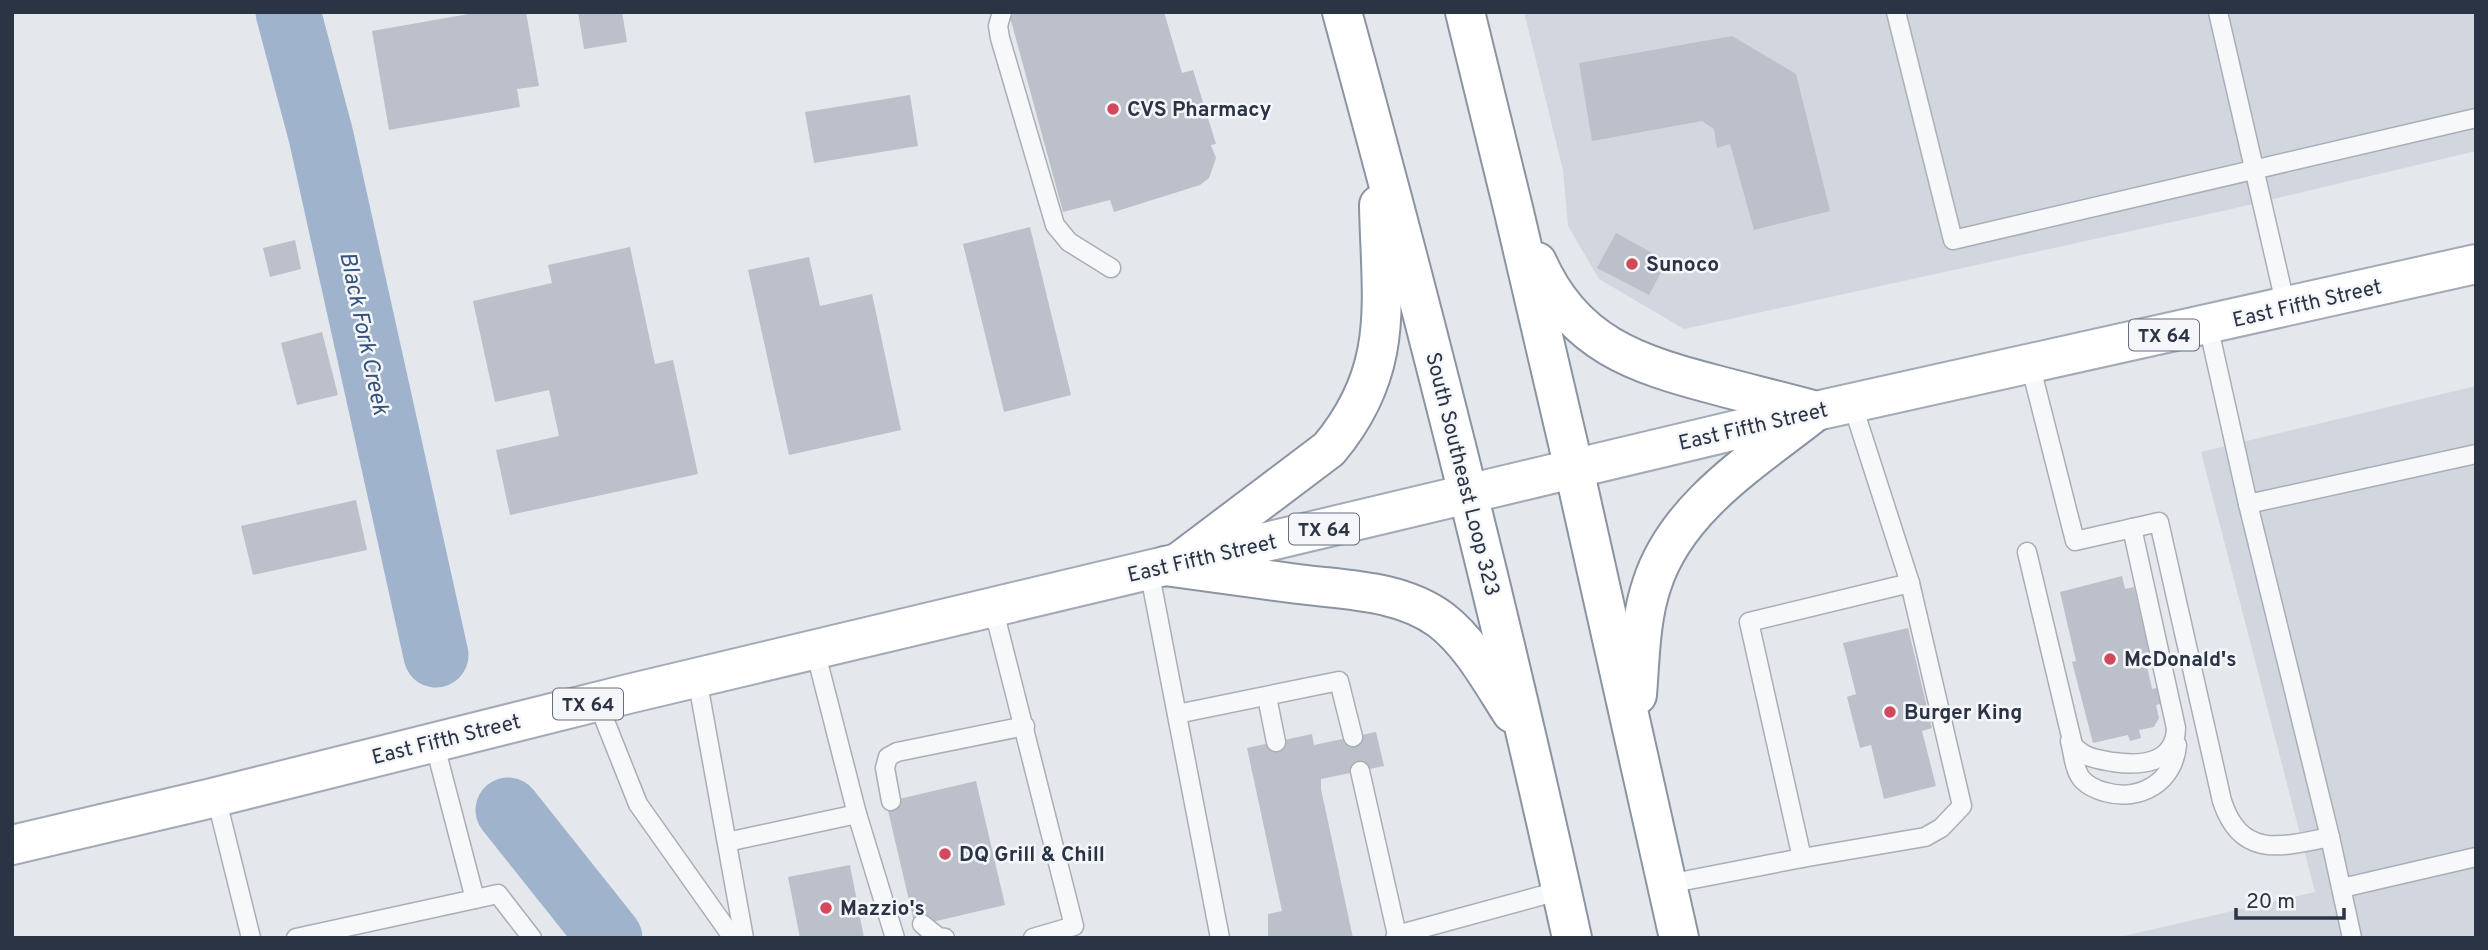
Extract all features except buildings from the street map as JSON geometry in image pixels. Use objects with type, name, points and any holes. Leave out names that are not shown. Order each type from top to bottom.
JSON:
[{"type":"main road","name":"South Southeast Loop 323","points":[[1342,12],[1470,494],[1528,736],[1572,938]]},
{"type":"main road","points":[[1465,12],[1574,468],[1679,938]]},
{"type":"main road","points":[[1164,566],[1329,449],[1346,429],[1361,404],[1372,379],[1381,329],[1377,140]]},
{"type":"main road","points":[[1514,212],[1545,280],[1580,325],[1604,343],[1654,368],[1834,407]]},
{"type":"main road","name":"East Fifth Street","points":[[12,845],[216,797],[597,701],[1574,468],[1834,407],[2476,264]]},
{"type":"main road","points":[[1634,732],[1644,613],[1665,555],[1694,514],[1722,485],[1834,407]]},
{"type":"main road","points":[[1164,566],[1378,594],[1421,609],[1440,619],[1474,655],[1528,736]]},
{"type":"lane","points":[[1002,12],[998,26],[1000,38],[1055,225],[1069,242],[1111,268]]},
{"type":"lane","points":[[1896,12],[1952,240],[2476,118]]},
{"type":"lane","points":[[2218,12],[2286,307]]},
{"type":"lane","points":[[2208,325],[2248,505],[2330,837],[2352,938]]},
{"type":"lane","points":[[2030,364],[2075,541],[2159,522],[2228,820],[2241,836],[2251,842],[2273,847],[2330,837]]},
{"type":"lane","points":[[1668,884],[1925,837],[1941,828],[1962,806],[1910,583],[1834,407]]},
{"type":"lane","points":[[2248,505],[2476,454]]},
{"type":"lane","points":[[2027,552],[2077,770],[2083,780],[2108,793],[2132,796],[2153,788],[2168,771],[2177,752],[2176,728],[2132,528]]},
{"type":"lane","points":[[1164,566],[1177,715],[1220,938]]},
{"type":"lane","points":[[1802,858],[1749,622],[1910,583]]},
{"type":"lane","points":[[993,607],[1074,926],[1033,938]]},
{"type":"lane","points":[[814,650],[857,814],[895,938]]},
{"type":"lane","points":[[697,678],[744,938]]},
{"type":"lane","points":[[1177,715],[1339,681],[1353,737]]},
{"type":"lane","points":[[1267,697],[1276,742]]},
{"type":"lane","points":[[597,701],[638,804],[733,938]]},
{"type":"lane","points":[[891,802],[885,768],[888,757],[897,752],[1025,726]]},
{"type":"lane","points":[[2070,737],[2078,751],[2087,757],[2141,764],[2164,755],[2174,740],[2176,728]]},
{"type":"lane","points":[[434,742],[475,899]]},
{"type":"lane","points":[[1360,771],[1396,936],[1562,890]]},
{"type":"lane","points":[[216,797],[251,938]]},
{"type":"lane","points":[[727,842],[857,814]]},
{"type":"lane","points":[[2342,888],[2476,857]]},
{"type":"lane","points":[[296,938],[498,894],[532,938]]},
{"type":"lane","points":[[922,924],[938,937],[945,938]]},
{"type":"shaded area","points":[[1524,12],[2476,12],[2476,151],[2227,210],[1684,329],[1599,279],[1568,226],[1563,170]]},
{"type":"shaded area","points":[[2476,386],[2476,938],[2115,938],[2315,892],[2201,452]]},
{"type":"waterway","name":"Black Fork Creek","points":[[288,12],[321,136],[436,655]]},
{"type":"waterway","name":"Black Fork Creek","points":[[508,810],[610,938]]},
{"type":"place","name":"CVS Pharmacy","points":[[1113,109]]},
{"type":"place","name":"Sunoco","points":[[1632,264]]},
{"type":"place","name":"McDonald's","points":[[2110,659]]},
{"type":"place","name":"Burger King","points":[[1890,712]]},
{"type":"place","name":"DQ Grill & Chill","points":[[945,854]]},
{"type":"place","name":"Mazzio's","points":[[826,908]]}]
